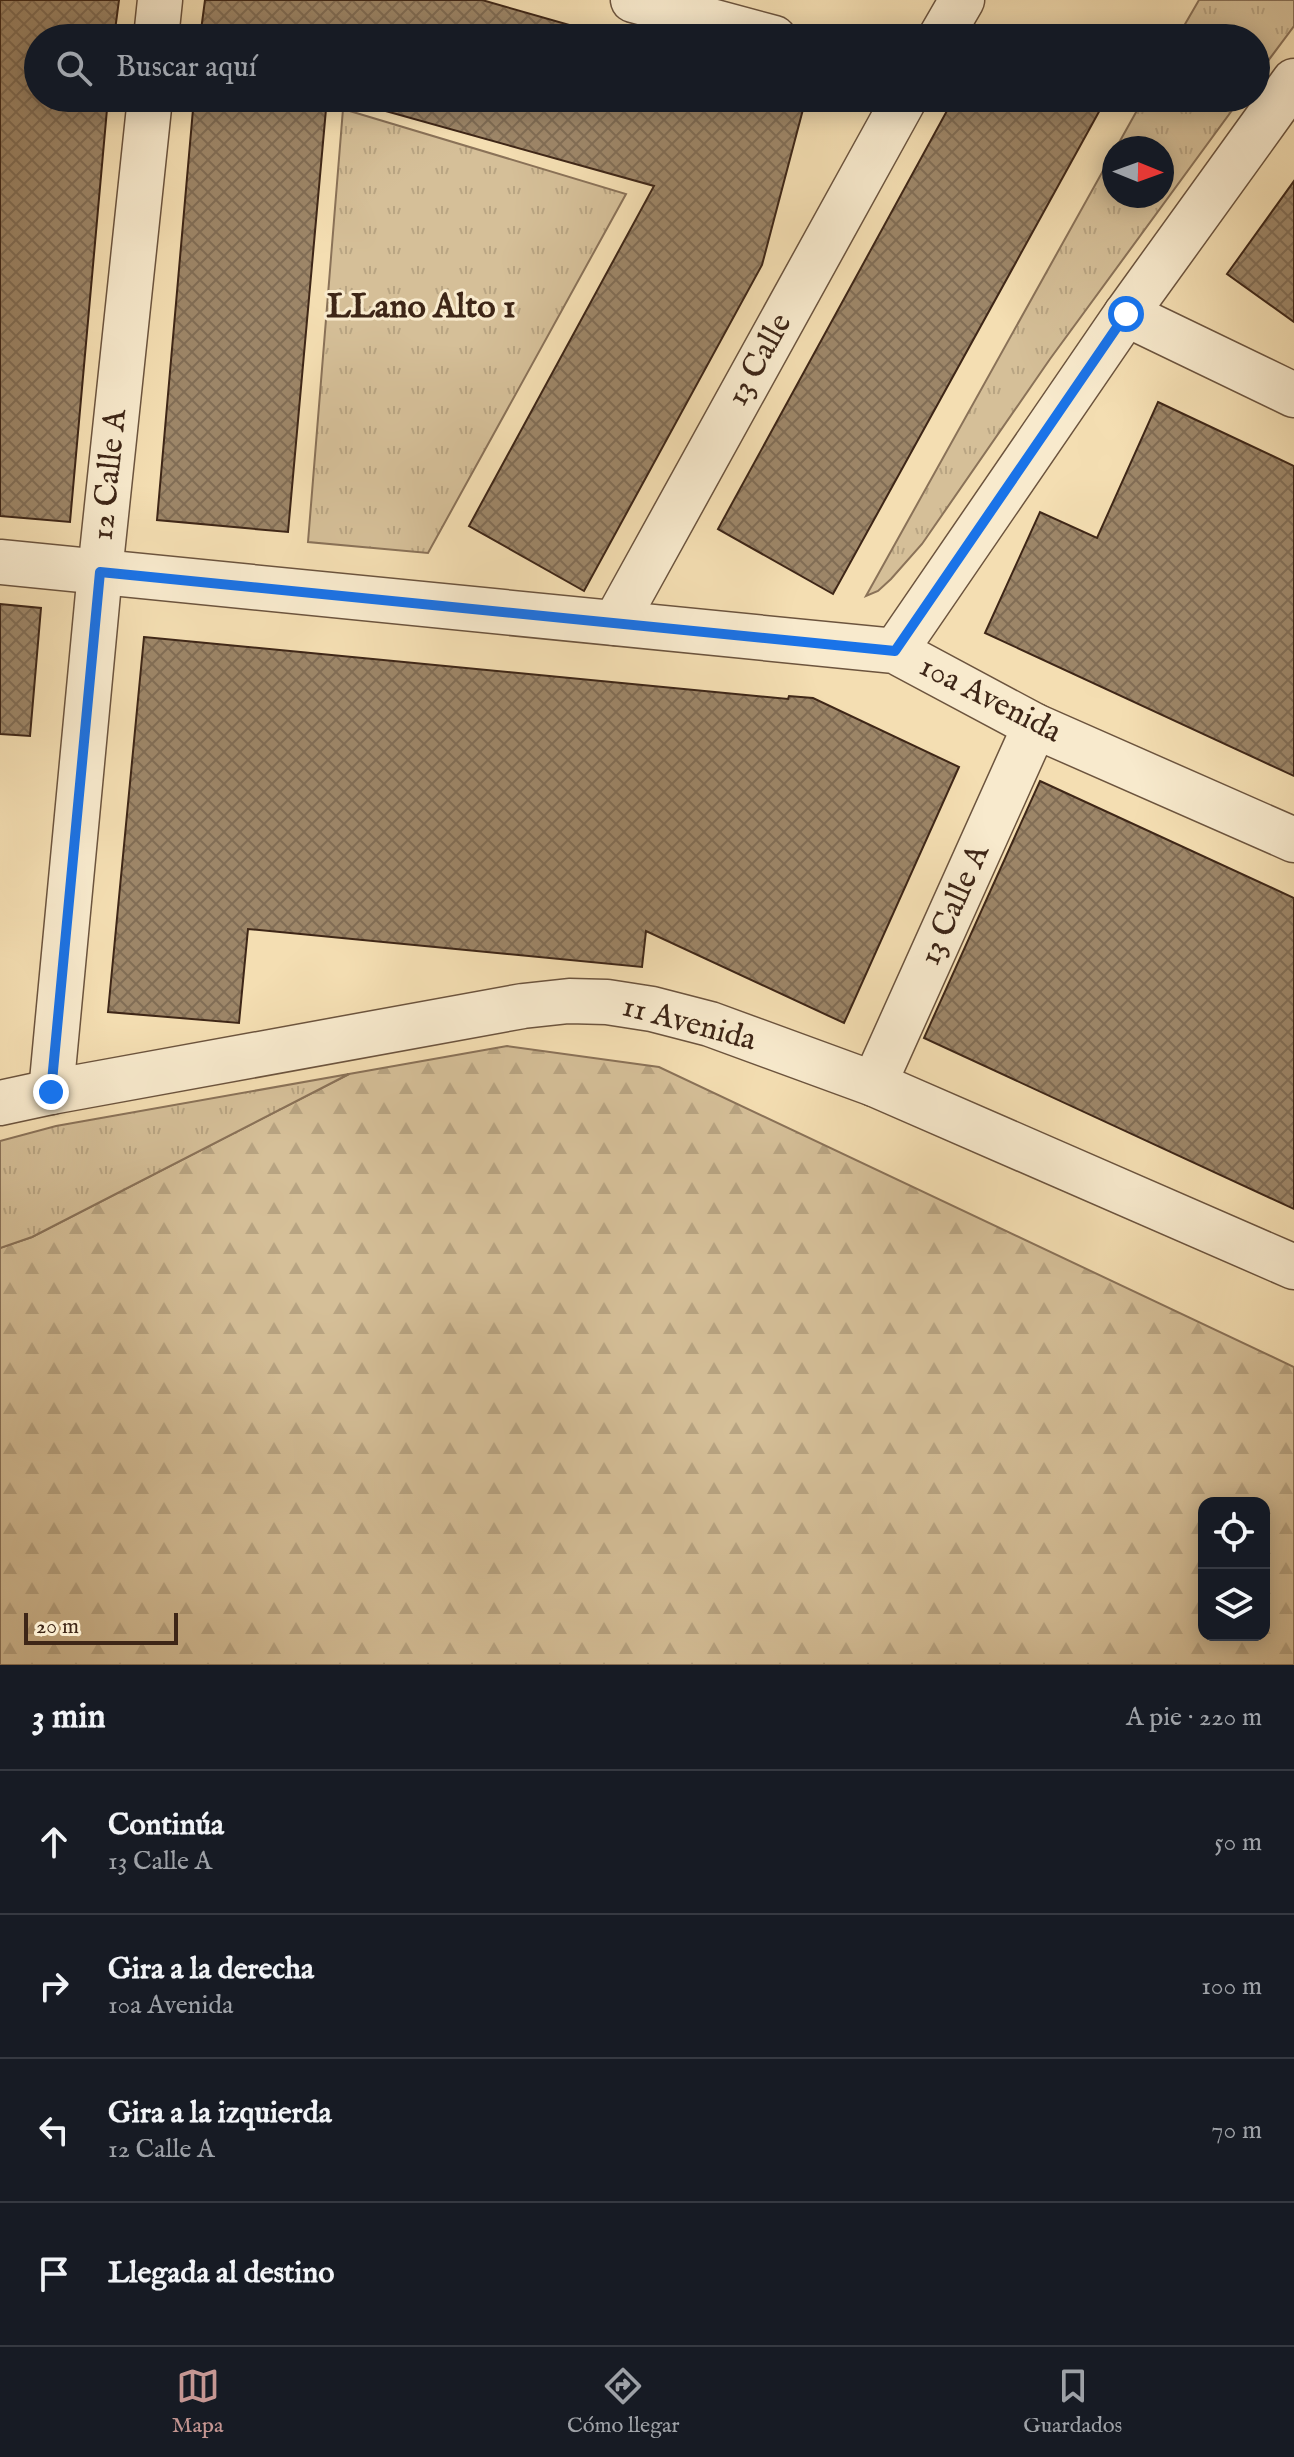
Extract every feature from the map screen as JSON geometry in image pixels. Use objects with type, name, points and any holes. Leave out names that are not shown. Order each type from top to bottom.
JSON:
[{"type":"street","points":[[157,24],[160,0]]},
{"type":"street","points":[[633,0],[722,24]]},
{"type":"street","points":[[948,24],[962,0]]},
{"type":"street","points":[[895,651],[1126,314],[1294,81]]},
{"type":"street","name":"12 Calle A","points":[[51,1092],[100,572],[149,112]]},
{"type":"street","name":"13 Calle","points":[[615,623],[897,112]]},
{"type":"street","points":[[1126,314],[1294,395]]},
{"type":"street","name":"10a Avenida","points":[[0,562],[895,651],[1035,726],[1294,840]]},
{"type":"street","name":"13 Calle A","points":[[874,1084],[1035,726]]},
{"type":"street","name":"11 Avenida","points":[[0,1103],[523,1006],[569,1001],[628,1004],[710,1024],[874,1084],[1294,1267]]},
{"type":"green space","points":[[1199,0],[1294,0],[1294,26],[1270,58],[1270,24],[1185,24]]},
{"type":"green space","points":[[343,112],[353,112],[626,194],[428,553],[308,542]]},
{"type":"green space","points":[[1136,112],[1231,112],[1174,190],[1174,136],[1123,136]]},
{"type":"green space","points":[[1102,173],[1102,208],[1161,208],[1050,359],[922,544],[891,579],[878,591],[866,596]]},
{"type":"green space","points":[[507,1046],[659,1067],[1294,1367],[1294,1665],[0,1665],[0,1248],[32,1237],[349,1074]]},
{"type":"green space","points":[[349,1074],[32,1237],[0,1248],[0,1141],[56,1126]]},
{"type":"building","points":[[0,0],[119,0],[116,24],[24,24],[24,112],[107,112],[70,522],[0,516]]},
{"type":"building","points":[[205,0],[482,0],[566,24],[202,24]]},
{"type":"building","points":[[193,112],[326,112],[288,532],[157,520]]},
{"type":"building","points":[[389,112],[802,112],[762,265],[584,591],[469,526],[654,186]]},
{"type":"building","points":[[946,112],[1099,112],[833,594],[718,529]]},
{"type":"building","points":[[1294,181],[1294,322],[1227,274]]},
{"type":"building","points":[[1158,402],[1294,466],[1294,776],[985,633],[1040,512],[1097,538]]},
{"type":"building","points":[[0,604],[41,608],[30,736],[0,734]]},
{"type":"building","points":[[144,637],[788,699],[789,696],[813,698],[959,767],[844,1023],[646,931],[642,967],[248,929],[239,1023],[108,1012]]},
{"type":"building","points":[[1040,781],[1294,898],[1294,1209],[924,1038]]},
{"type":"district","name":"LLano Alto 1","points":[[421,307]]},
{"type":"route","points":[[51,1092],[100,572],[895,651],[1126,314]]}]
